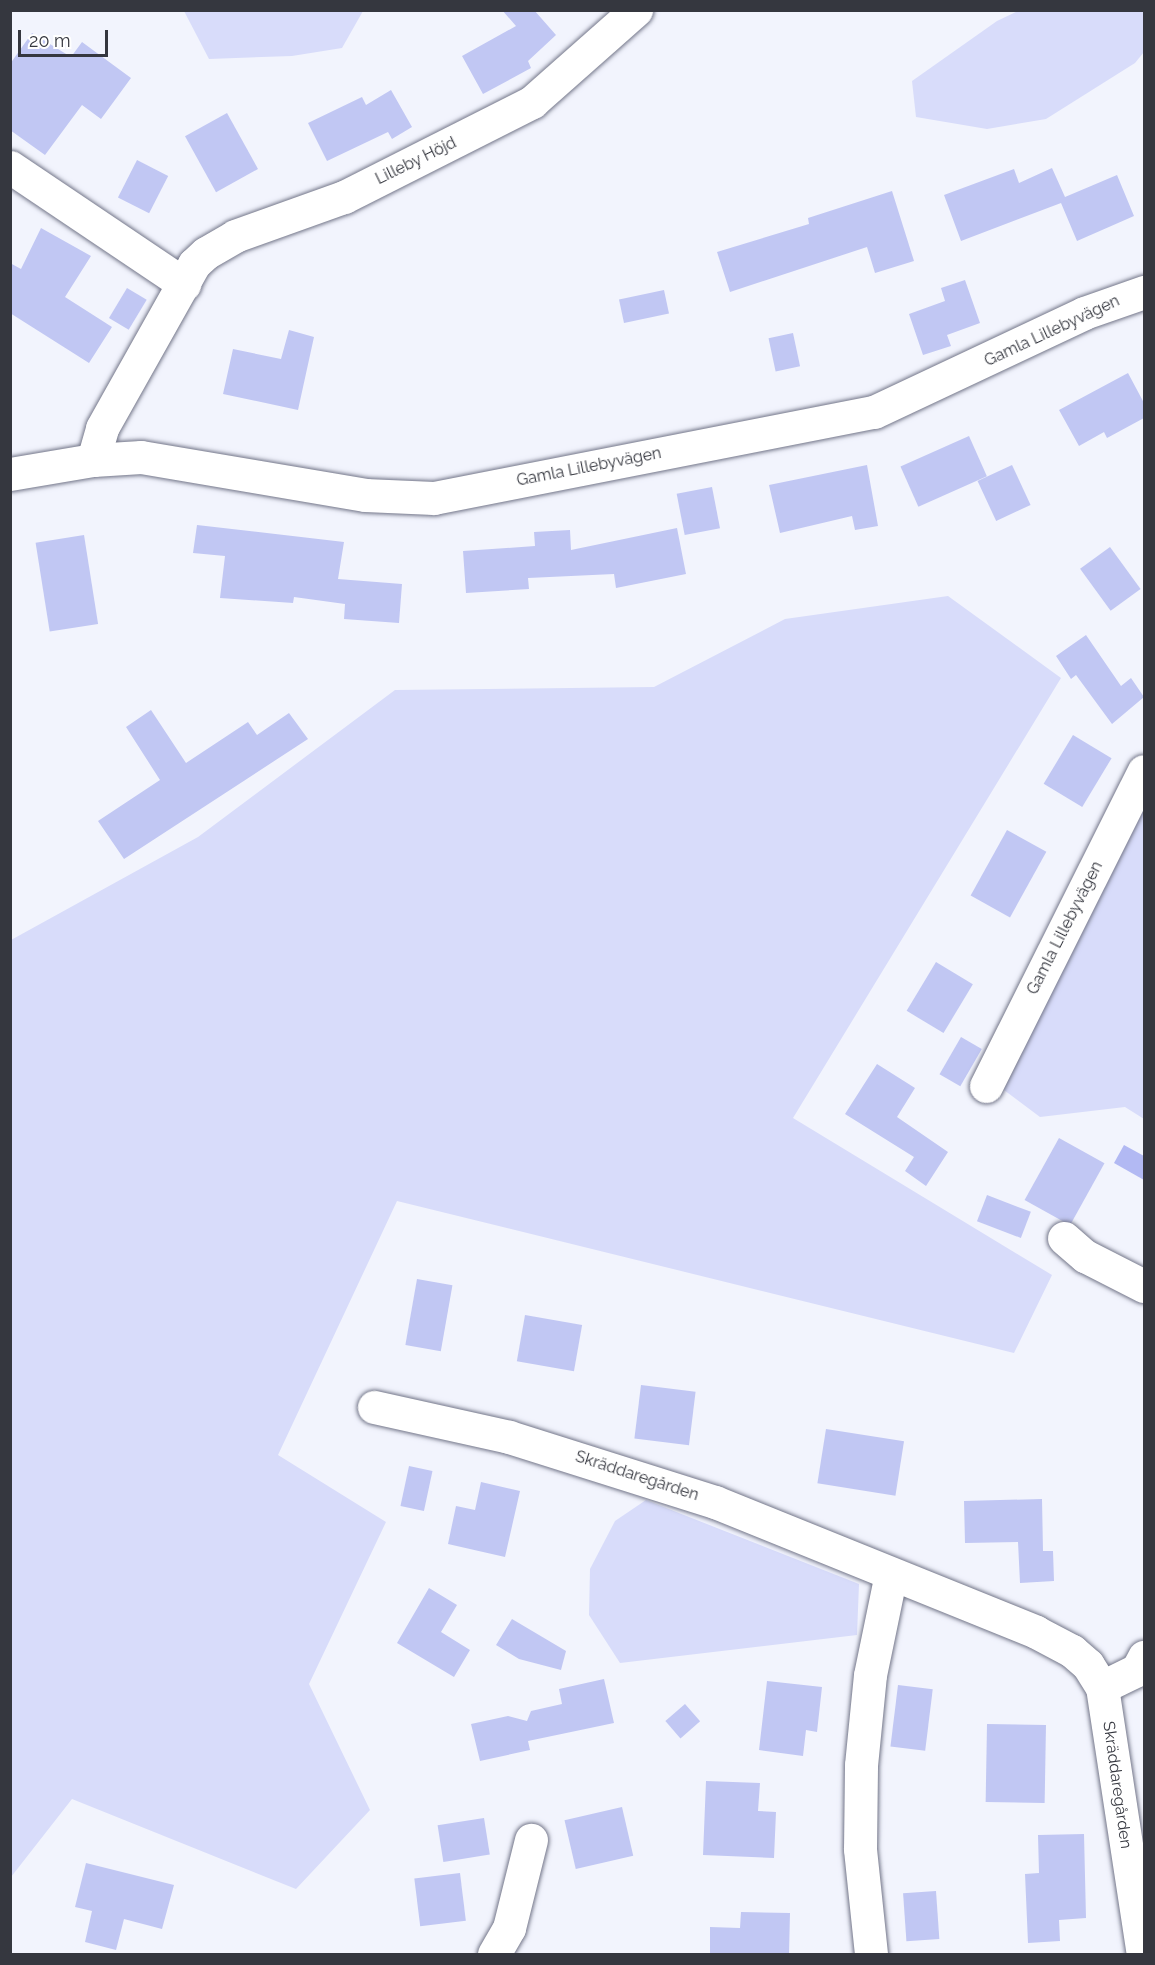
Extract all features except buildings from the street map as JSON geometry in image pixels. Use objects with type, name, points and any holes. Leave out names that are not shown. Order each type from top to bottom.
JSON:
[{"type":"street","name":"Lilleby Höjd","points":[[93,460],[102,428],[194,264],[206,253],[235,236],[344,197],[531,102],[636,10]]},
{"type":"street","points":[[10,167],[184,284]]},
{"type":"street","name":"Gamla Lillebyvägen","points":[[10,474],[93,460],[141,457],[177,461],[365,495],[434,498],[874,412],[1084,313],[1144,292]]},
{"type":"street","name":"Gamla Lillebyvägen","points":[[986,1086],[1144,771]]},
{"type":"street","points":[[1064,1238],[1085,1256],[1144,1287]]},
{"type":"street","name":"Skräddaregården","points":[[374,1407],[509,1437],[594,1460],[715,1502],[1035,1632],[1072,1651],[1088,1665],[1102,1687],[1143,1954]]},
{"type":"street","points":[[871,1954],[860,1850],[861,1765],[870,1676],[891,1574]]},
{"type":"street","points":[[1102,1687],[1137,1670],[1144,1657]]},
{"type":"street","points":[[494,1954],[509,1928],[531,1840]]},
{"type":"shaded area","points":[[184,11],[363,11],[342,48],[292,56],[209,59]]},
{"type":"shaded area","points":[[1018,11],[1144,11],[1144,52],[1135,63],[1046,119],[987,129],[916,117],[912,81],[997,21]]},
{"type":"shaded area","points":[[948,596],[1061,678],[793,1118],[1052,1275],[1014,1353],[397,1201],[278,1455],[386,1522],[309,1684],[370,1810],[296,1889],[72,1799],[11,1877],[11,940],[198,837],[395,690],[654,687],[785,619]]},
{"type":"shaded area","points":[[1144,787],[1144,1119],[1125,1107],[1040,1117],[1000,1087]]},
{"type":"shaded area","points":[[646,1500],[859,1584],[857,1635],[620,1663],[589,1615],[590,1569],[615,1521]]},
{"type":"water","points":[[1124,1145],[1144,1156],[1144,1180],[1114,1163]]}]
